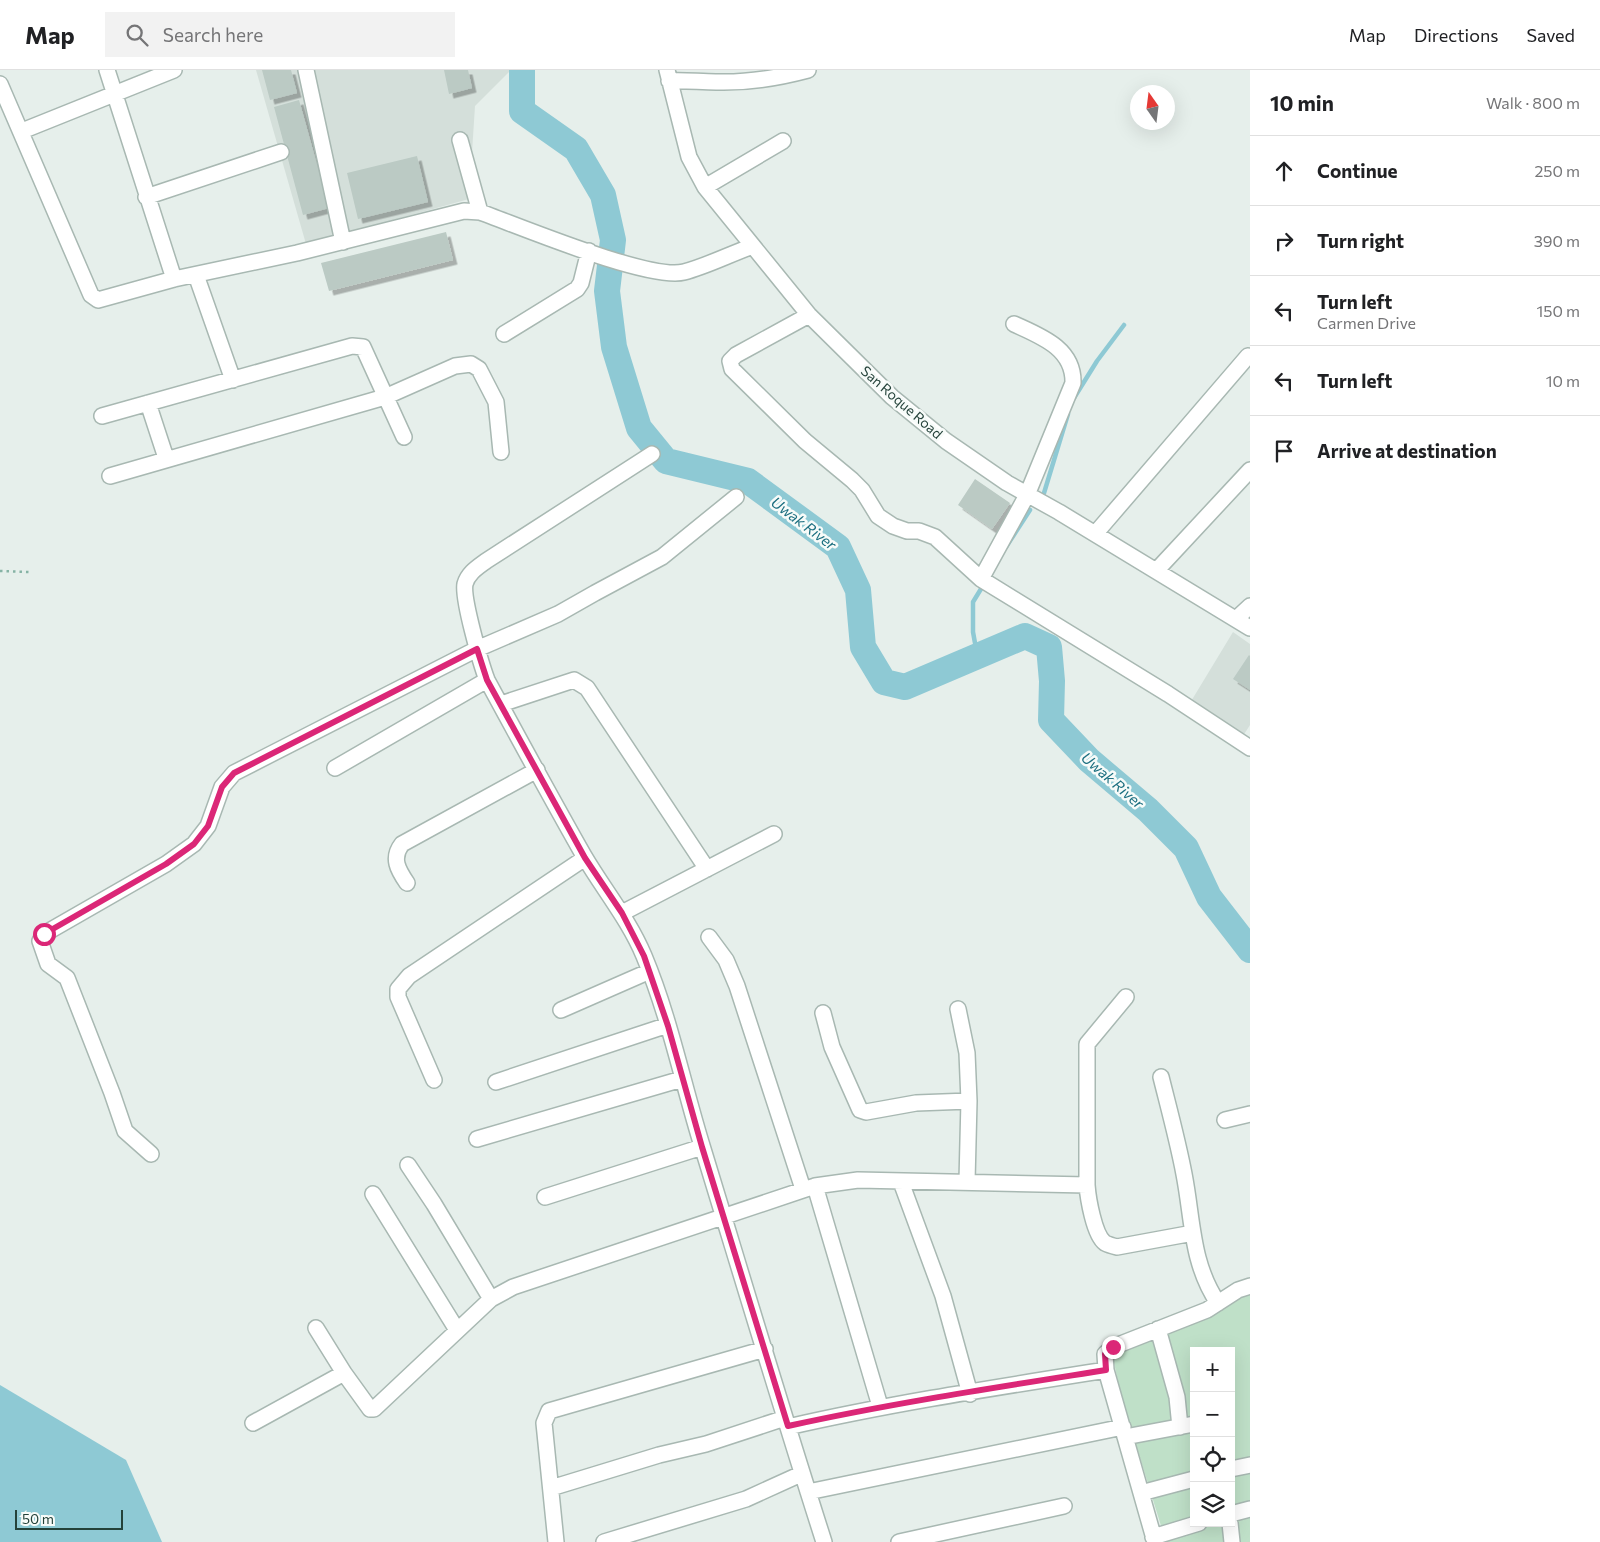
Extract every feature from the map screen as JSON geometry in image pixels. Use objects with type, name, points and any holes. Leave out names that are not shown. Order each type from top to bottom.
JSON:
[{"type":"street","points":[[107,70],[146,197],[174,279]]},
{"type":"street","points":[[22,131],[174,70]]},
{"type":"street","points":[[306,70],[343,242]]},
{"type":"street","points":[[668,75],[690,80],[715,82],[776,78],[808,70]]},
{"type":"street","name":"San Roque Road","points":[[668,75],[689,157],[705,187],[809,315],[917,419],[982,467],[1250,628]]},
{"type":"street","points":[[0,84],[22,131],[37,173],[91,295],[98,300],[174,279],[343,242],[464,211],[480,212],[635,267],[666,273],[684,272],[752,246]]},
{"type":"street","points":[[460,140],[480,212]]},
{"type":"street","points":[[705,187],[782,140]]},
{"type":"street","points":[[146,197],[281,152]]},
{"type":"street","points":[[504,334],[578,289],[595,253]]},
{"type":"street","points":[[196,274],[233,380]]},
{"type":"street","points":[[809,315],[736,355],[730,361],[732,369],[805,441],[857,485],[878,516],[893,526],[907,531],[919,531],[935,537],[981,579],[1168,694],[1250,748]]},
{"type":"street","points":[[981,579],[1027,495],[1073,383],[1071,364],[1059,348],[1045,338],[1014,324]]},
{"type":"street","points":[[102,416],[352,346],[364,347],[404,438]]},
{"type":"street","points":[[1095,534],[1248,356]]},
{"type":"street","points":[[110,476],[166,458],[385,397],[455,366],[471,364],[479,369],[496,402],[501,452]]},
{"type":"street","points":[[148,402],[166,458]]},
{"type":"street","points":[[652,454],[486,561],[469,575],[465,585],[477,649],[487,680],[585,858],[622,913],[650,971],[801,1474],[824,1542]]},
{"type":"street","points":[[1156,571],[1250,470]]},
{"type":"street","points":[[151,1154],[125,1131],[67,978],[48,964],[40,941],[44,934],[166,864],[194,844],[208,826],[222,787],[234,773],[477,649],[558,614],[662,557],[736,497]]},
{"type":"street","points":[[1236,619],[1250,606]]},
{"type":"street","points":[[335,768],[487,680]]},
{"type":"street","points":[[501,704],[574,680],[587,688],[707,869]]},
{"type":"street","points":[[407,882],[400,872],[396,857],[402,844],[537,770]]},
{"type":"street","points":[[622,913],[774,834]]},
{"type":"street","points":[[434,1080],[398,997],[398,989],[409,976],[585,858]]},
{"type":"street","points":[[709,936],[726,960],[737,986],[809,1188],[880,1406]]},
{"type":"street","points":[[561,1010],[650,971]]},
{"type":"street","points":[[1126,997],[1087,1044],[1087,1185],[1092,1214],[1101,1239],[1107,1244],[1117,1247],[1194,1233]]},
{"type":"street","points":[[958,1009],[967,1053],[969,1102],[967,1181]]},
{"type":"street","points":[[823,1013],[832,1047],[860,1110],[866,1112],[916,1103],[969,1102]]},
{"type":"street","points":[[496,1082],[668,1026]]},
{"type":"street","points":[[1161,1077],[1184,1174],[1204,1280],[1218,1303]]},
{"type":"street","points":[[477,1139],[682,1079]]},
{"type":"street","points":[[1225,1120],[1250,1114]]},
{"type":"street","points":[[545,1197],[702,1147]]},
{"type":"street","points":[[408,1165],[434,1204],[491,1299]]},
{"type":"street","points":[[316,1328],[344,1373],[370,1409],[374,1409],[491,1299],[513,1287],[809,1188],[858,1180],[1087,1185]]},
{"type":"street","points":[[901,1182],[943,1296],[970,1394]]},
{"type":"street","points":[[373,1194],[457,1330]]},
{"type":"street","points":[[1190,1526],[1154,1539],[1106,1370],[1105,1354],[1113,1347],[1218,1303],[1238,1290],[1250,1286]]},
{"type":"street","points":[[808,1492],[1124,1432],[1187,1426],[1158,1329]]},
{"type":"street","points":[[556,1542],[544,1423],[549,1411],[765,1349]]},
{"type":"street","points":[[551,1488],[659,1455],[786,1422],[880,1406],[970,1394],[1106,1370]]},
{"type":"street","points":[[253,1423],[344,1373]]},
{"type":"street","points":[[1235,1468],[1250,1465]]},
{"type":"street","points":[[604,1542],[746,1500],[801,1474]]},
{"type":"street","points":[[1141,1493],[1190,1480]]},
{"type":"street","points":[[899,1542],[1064,1506]]},
{"type":"street","points":[[1235,1513],[1250,1509]]},
{"type":"street","points":[[1230,1527],[1232,1542]]},
{"type":"path","points":[[0,571],[29,572]]},
{"type":"shaded area","points":[[256,70],[511,70],[475,106],[469,199],[306,244]]},
{"type":"shaded area","points":[[1233,632],[1250,644],[1250,725],[1241,739],[1190,703]]},
{"type":"green space","points":[[1250,1293],[1250,1542],[1166,1542],[1121,1396],[1112,1353]]},
{"type":"water","points":[[0,1385],[126,1460],[162,1542],[0,1542]]},
{"type":"building","points":[[262,70],[291,70],[297,93],[270,100]]},
{"type":"building","points":[[444,70],[468,70],[472,88],[449,94]]},
{"type":"building","points":[[299,100],[329,208],[303,215],[274,107]]},
{"type":"building","points":[[417,156],[428,202],[358,219],[347,173]]},
{"type":"building","points":[[446,232],[453,260],[329,291],[321,263]]},
{"type":"building","points":[[975,479],[1010,503],[992,529],[958,505]]},
{"type":"building","points":[[1250,656],[1250,690],[1233,679]]},
{"type":"waterway","name":"Uwak River","points":[[522,70],[522,111],[576,149],[603,195],[613,240],[607,291],[614,347],[639,428],[666,461],[748,481],[838,547],[858,590],[863,647],[884,682],[905,687],[1025,636],[1049,647],[1052,681],[1051,720],[1089,760],[1148,810],[1186,848],[1209,897],[1250,950]]},
{"type":"waterway","points":[[1074,398],[1097,361],[1124,325]]},
{"type":"waterway","points":[[1044,493],[1068,414]]},
{"type":"waterway","points":[[1006,547],[1030,510]]},
{"type":"waterway","points":[[975,643],[973,602],[984,584]]},
{"type":"route","points":[[44,934],[166,864],[194,844],[208,826],[222,787],[234,773],[477,649],[487,680],[585,858],[622,913],[644,956],[668,1026],[702,1147],[788,1426],[880,1406],[970,1394],[1106,1370],[1105,1354],[1113,1347]]}]
